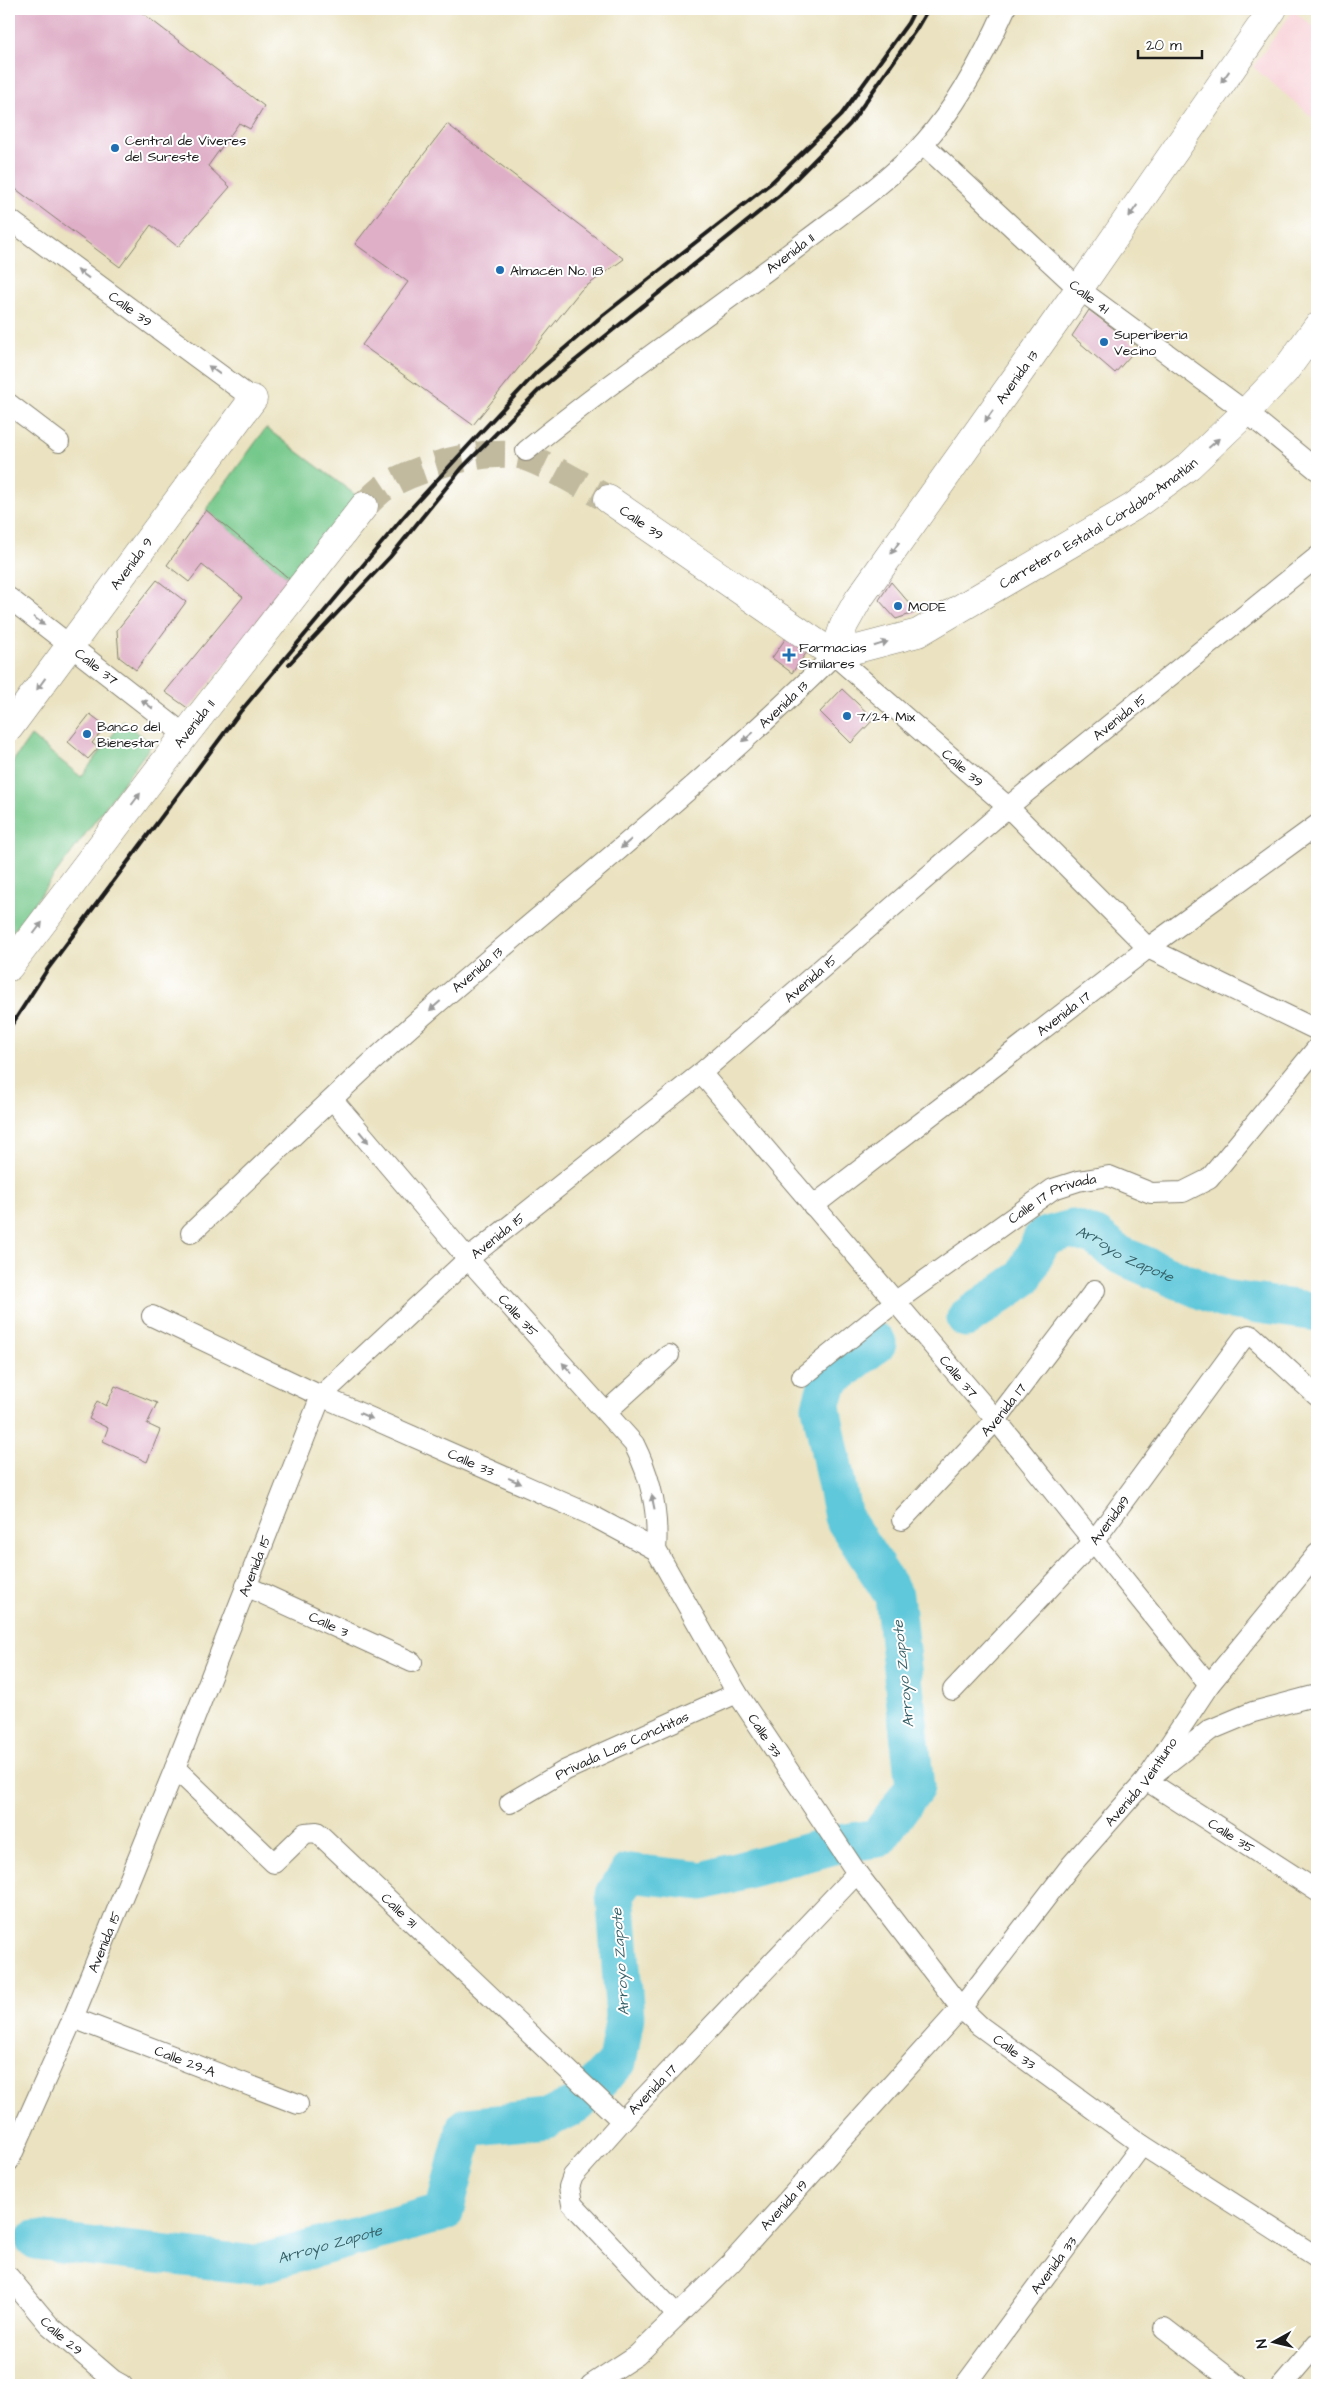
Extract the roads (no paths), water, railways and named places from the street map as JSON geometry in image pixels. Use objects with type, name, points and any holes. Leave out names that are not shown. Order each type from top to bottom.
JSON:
[{"type":"main road","name":"Avenida 13","points":[[834,655],[844,625],[858,600],[1079,288],[1273,9]]},
{"type":"main road","name":"Carretera Estatal Córdoba-Amatlán","points":[[834,655],[918,633],[1133,507],[1188,466],[1246,412],[1285,371],[1317,327]]},
{"type":"main road","name":"Avenida 9","points":[[9,728],[253,399]]},
{"type":"main road","name":"Calle 39","points":[[608,499],[834,655]]},
{"type":"main road","name":"Avenida 11","points":[[9,967],[185,734],[364,506]]},
{"type":"street","name":"Avenida 11","points":[[526,451],[604,388],[782,260],[865,196],[923,144],[966,86],[1005,9]]},
{"type":"street","name":"Calle 41","points":[[923,144],[1079,288],[1246,412],[1317,470]]},
{"type":"street","name":"Calle 39","points":[[9,219],[253,399]]},
{"type":"street","points":[[9,404],[59,442]]},
{"type":"street","name":"Avenida 15","points":[[9,2161],[73,2018],[175,1768],[321,1396],[468,1259],[701,1073],[1008,807],[1317,557]]},
{"type":"street","name":"Calle 37","points":[[9,598],[185,734]]},
{"type":"street","name":"Calle 39","points":[[834,655],[1008,807],[1148,948],[1317,1030]]},
{"type":"street","name":"Avenida 13","points":[[191,1233],[431,1009],[599,867],[780,709],[834,655]]},
{"type":"street","name":"Avenida 17","points":[[813,1206],[1148,948],[1317,825]]},
{"type":"street","name":"Calle 17 Privada","points":[[802,1377],[895,1302],[1052,1190],[1078,1181],[1109,1176],[1151,1193],[1183,1192],[1209,1179],[1317,1048]]},
{"type":"street","name":"Calle 37","points":[[701,1073],[996,1420],[1209,1685]]},
{"type":"street","name":"Calle 35","points":[[333,1100],[468,1259],[634,1444],[644,1464],[658,1523],[656,1550]]},
{"type":"street","name":"Avenida 17","points":[[902,1520],[996,1420],[1095,1290]]},
{"type":"street","name":"Calle 33","points":[[152,1316],[321,1396],[589,1514],[656,1550],[737,1693],[857,1873],[961,2008],[980,2026],[1142,2145],[1317,2257]]},
{"type":"street","name":"Avenida19","points":[[953,1690],[1094,1541],[1240,1341],[1247,1336],[1252,1336],[1317,1396]]},
{"type":"street","points":[[606,1412],[669,1355]]},
{"type":"street","name":"Avenida Veintiuno","points":[[961,2008],[1072,1864],[1146,1780],[1209,1685],[1317,1554]]},
{"type":"street","name":"Calle 3","points":[[246,1586],[412,1662]]},
{"type":"street","name":"Privada Las Conchitas","points":[[510,1803],[566,1770],[737,1693]]},
{"type":"street","points":[[1146,1780],[1210,1730],[1253,1712],[1317,1695]]},
{"type":"street","name":"Calle 31","points":[[175,1768],[274,1863],[305,1833],[317,1832],[622,2121]]},
{"type":"street","name":"Calle 35","points":[[1146,1780],[1317,1891]]},
{"type":"street","name":"Avenida 17","points":[[676,2314],[572,2204],[569,2187],[573,2176],[622,2121],[857,1873]]},
{"type":"street","name":"Avenida 19","points":[[591,2385],[637,2354],[676,2314],[731,2263],[961,2008]]},
{"type":"street","name":"Calle 29-A","points":[[73,2018],[298,2104]]},
{"type":"street","name":"Avenida 33","points":[[965,2385],[1142,2145]]},
{"type":"street","name":"Calle 29","points":[[9,2277],[49,2325],[112,2380],[122,2385]]},
{"type":"street","points":[[1164,2328],[1238,2385]]},
{"type":"street","points":[[1282,2385],[1317,2344]]},
{"type":"waterway","name":"Arroyo Zapote","points":[[966,1318],[1023,1278],[1043,1237],[1072,1229],[1096,1237],[1120,1255],[1223,1299],[1317,1312]]},
{"type":"waterway","name":"Arroyo Zapote","points":[[35,2240],[255,2265],[444,2212],[466,2127],[547,2119],[578,2103],[617,2062],[625,2017],[615,1894],[629,1873],[703,1881],[838,1844],[878,1838],[915,1787],[894,1596],[843,1517],[821,1407],[828,1382],[877,1343]]},
{"type":"tunnel","points":[[364,506],[381,490],[410,474],[451,461],[493,454],[511,454],[526,457],[557,471],[608,499]]},
{"type":"railway","points":[[9,1029],[47,970],[240,712],[406,514],[536,373],[602,316],[771,183],[841,115],[908,23],[915,9]]},
{"type":"railway","points":[[289,664],[390,557],[462,468],[540,389],[780,195],[850,124],[917,28],[928,9]]},
{"type":"place","name":"Central de Víveres del Sureste","points":[[115,148]]},
{"type":"place","name":"Almacén No. 18","points":[[500,270]]},
{"type":"place","name":"Superiberia Vecino","points":[[1104,342]]},
{"type":"place","name":"MODE","points":[[898,606]]},
{"type":"place","name":"Farmacias Similares","points":[[789,655]]},
{"type":"place","name":"7/24 Mix","points":[[847,716]]},
{"type":"place","name":"Banco del Bienestar","points":[[87,734]]}]
